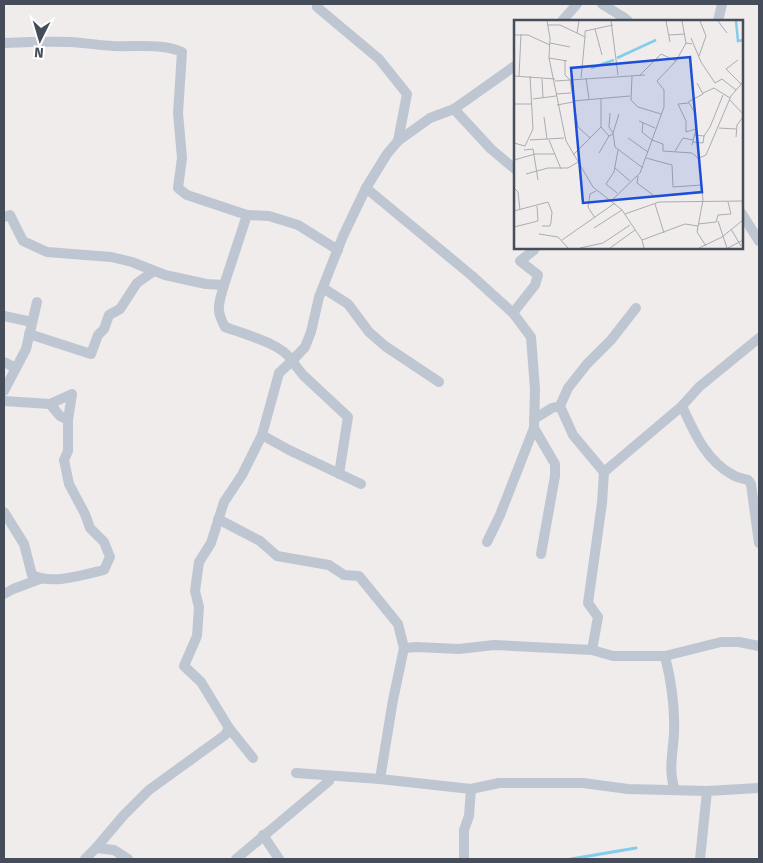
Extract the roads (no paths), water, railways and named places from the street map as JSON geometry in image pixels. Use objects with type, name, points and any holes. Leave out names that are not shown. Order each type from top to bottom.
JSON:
[{"type":"street","points":[[563,20],[577,4]]},
{"type":"street","points":[[602,4],[627,20]]},
{"type":"street","points":[[718,20],[722,4]]},
{"type":"street","points":[[317,7],[379,59],[407,94],[398,141]]},
{"type":"street","points":[[4,43],[68,42],[115,46],[133,45],[172,47],[182,52],[178,113],[182,158],[178,188],[187,196],[246,215],[269,216],[298,225],[338,250]]},
{"type":"street","points":[[253,758],[229,728],[201,682],[184,666],[197,636],[199,608],[195,591],[198,562],[211,543],[224,502],[242,476],[262,435],[279,373],[305,347],[311,332],[318,297],[366,188],[387,154],[398,141],[430,118],[454,109],[514,66]]},
{"type":"street","points":[[454,109],[492,149],[513,165]]},
{"type":"street","points":[[366,188],[471,274],[513,313],[531,337],[535,389],[534,423],[488,542]]},
{"type":"street","points":[[4,217],[10,215],[23,240],[47,252],[112,257],[132,262],[165,275],[206,284],[224,285]]},
{"type":"street","points":[[246,215],[218,308],[220,317],[225,327],[262,340],[289,355],[303,375],[348,416],[339,474]]},
{"type":"street","points":[[743,216],[759,241]]},
{"type":"street","points":[[513,313],[534,285],[538,275],[520,261],[534,249]]},
{"type":"street","points":[[29,334],[90,354],[98,335],[104,329],[109,315],[120,309],[137,283],[154,271]]},
{"type":"street","points":[[323,288],[348,304],[369,332],[385,346],[439,382]]},
{"type":"street","points":[[4,391],[26,349],[36,302]]},
{"type":"street","points":[[592,650],[598,616],[588,603],[602,503],[604,472],[573,435],[560,406],[568,388],[587,364],[611,340],[636,308]]},
{"type":"street","points":[[4,316],[32,322]]},
{"type":"street","points":[[604,472],[682,406],[699,386],[759,338]]},
{"type":"street","points":[[4,362],[16,368]]},
{"type":"street","points":[[4,401],[50,404],[72,394],[68,420],[68,451],[64,460],[68,484],[85,514],[90,528],[104,542],[110,557],[104,570],[75,577],[40,580],[4,594]]},
{"type":"street","points":[[50,404],[60,416],[68,420]]},
{"type":"street","points":[[534,423],[552,408],[560,406]]},
{"type":"street","points":[[682,406],[696,435],[710,457],[734,476],[748,480],[751,484],[759,542]]},
{"type":"street","points":[[534,423],[554,464],[554,476],[541,554]]},
{"type":"street","points":[[262,435],[361,484]]},
{"type":"street","points":[[4,512],[24,544],[32,575],[40,580]]},
{"type":"street","points":[[218,519],[260,541],[277,556],[329,565],[344,575],[359,576],[398,624],[404,648],[394,691],[380,778]]},
{"type":"street","points":[[404,648],[459,649],[494,645],[592,650],[613,656],[665,656],[721,642],[739,642],[759,646]]},
{"type":"street","points":[[665,656],[673,702],[674,732],[670,778],[675,790]]},
{"type":"street","points":[[85,859],[123,816],[150,790],[226,735],[229,728]]},
{"type":"street","points":[[296,773],[380,778],[471,789],[499,783],[583,783],[628,789],[707,791],[759,788]]},
{"type":"street","points":[[236,859],[329,780]]},
{"type":"street","points":[[464,859],[464,830],[469,816],[471,789]]},
{"type":"street","points":[[700,859],[707,791]]},
{"type":"street","points":[[263,836],[279,859]]},
{"type":"street","points":[[96,848],[114,850],[128,859]]},
{"type":"waterway","points":[[571,859],[636,848]]}]
